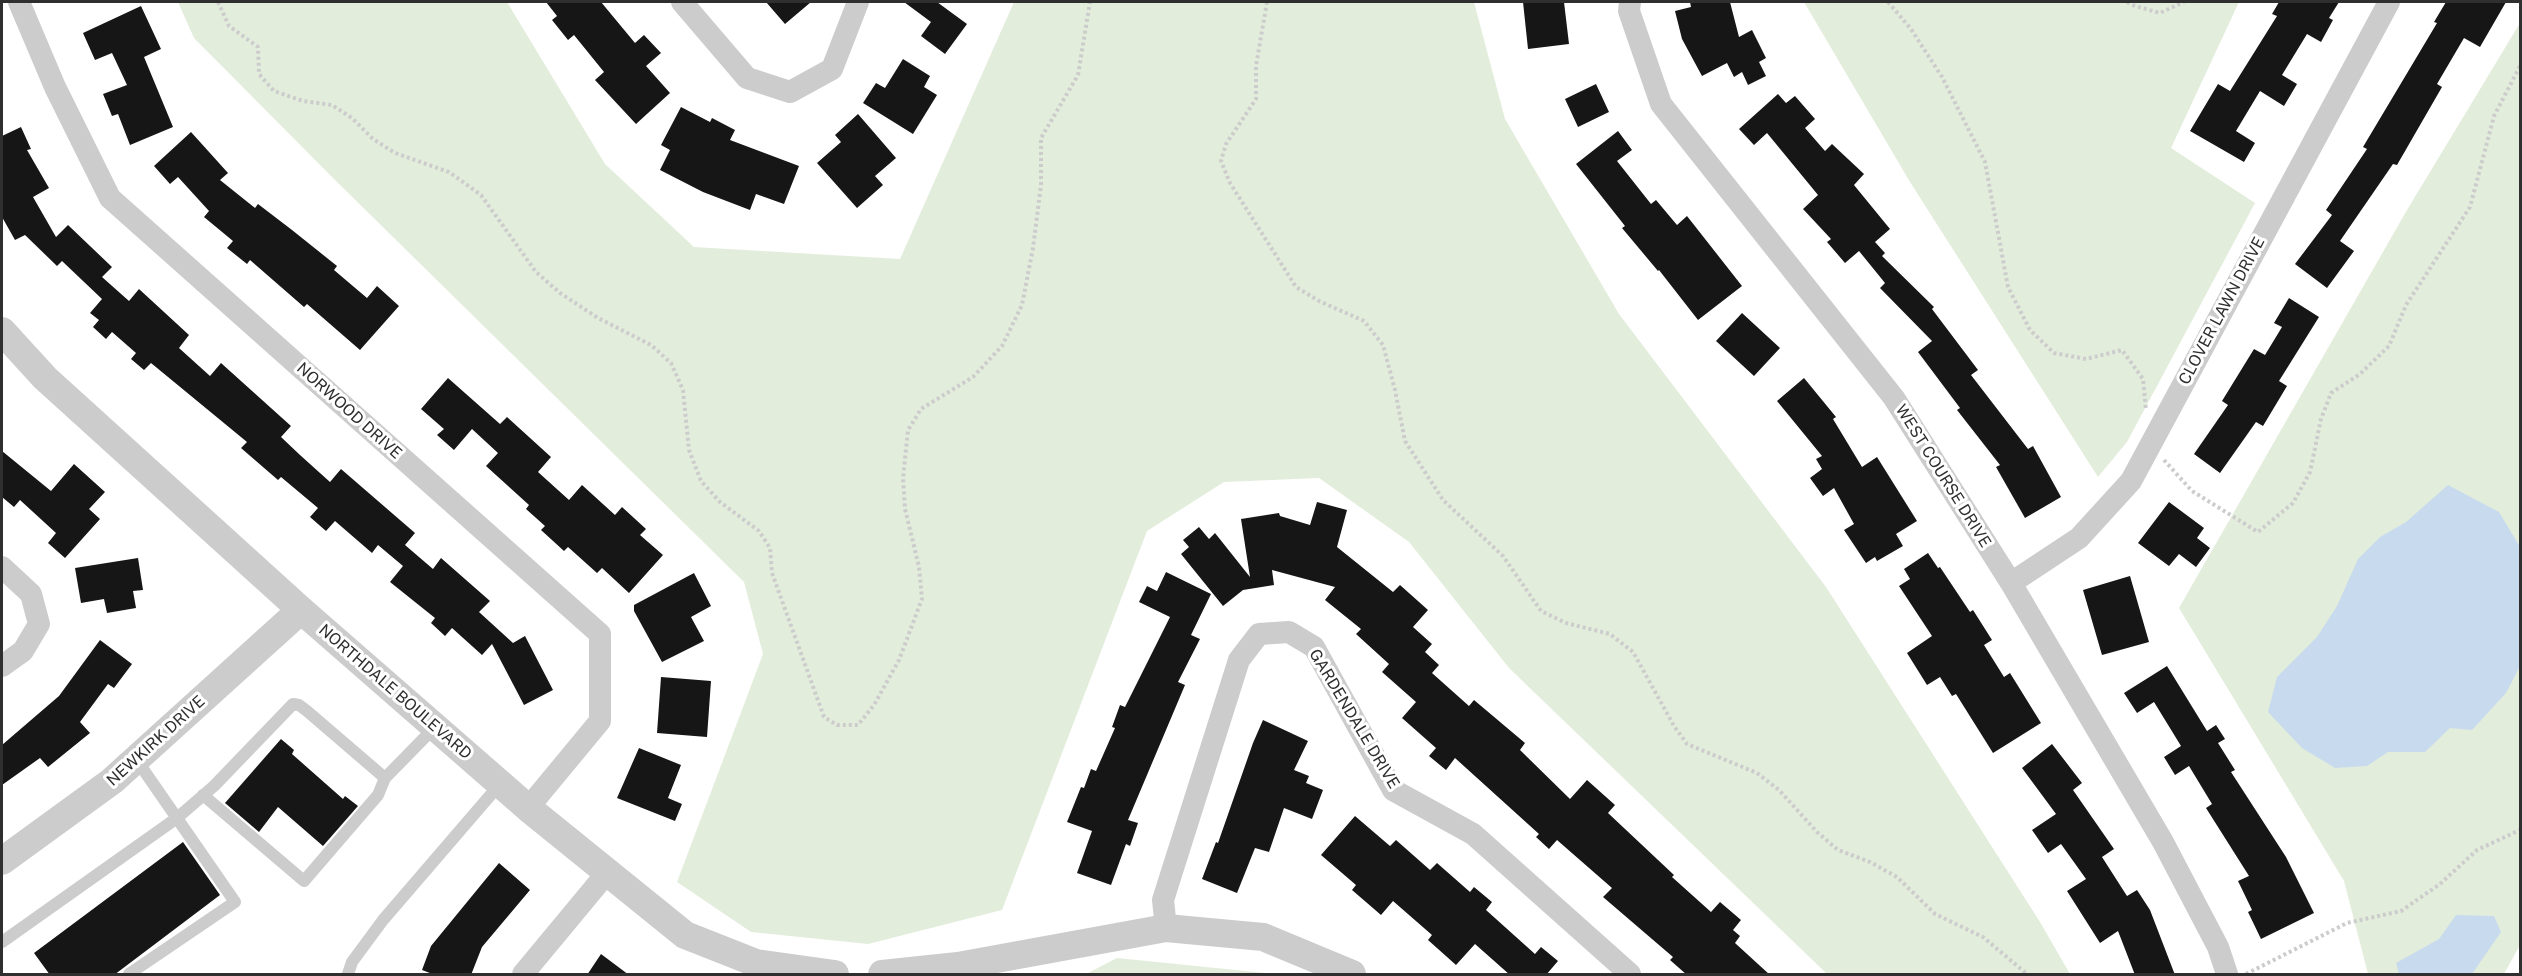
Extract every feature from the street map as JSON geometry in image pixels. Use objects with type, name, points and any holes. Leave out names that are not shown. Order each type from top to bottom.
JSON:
[{"type":"street","name":"NORWOOD DRIVE","points":[[19,2],[55,87],[110,198],[600,634],[600,721],[528,808]]},
{"type":"street","points":[[682,2],[747,78],[790,92],[832,69],[858,2]]},
{"type":"street","name":"WEST COURSE DRIVE","points":[[1629,2],[1629,11],[1661,104],[1894,398],[2011,583],[2163,842],[2218,947],[2227,975]]},
{"type":"street","name":"CLOVER LAWN DRIVE","points":[[2011,583],[2079,538],[2131,481],[2389,2]]},
{"type":"street","name":"NORTHDALE BOULEVARD","points":[[2,331],[45,378],[301,610],[606,874],[685,935],[756,963],[835,975]]},
{"type":"street","points":[[2,567],[31,594],[39,624],[23,651],[2,666]]},
{"type":"street","name":"NEWKIRK DRIVE","points":[[2,861],[112,781],[301,610]]},
{"type":"street","name":"GARDENDALE DRIVE","points":[[1166,928],[1163,900],[1239,660],[1259,634],[1289,632],[1314,647],[1393,790],[1473,834],[1630,975]]},
{"type":"street","points":[[523,975],[606,874]]},
{"type":"street","points":[[882,975],[959,970],[1166,928],[1263,937],[1352,975]]},
{"type":"lane","points":[[2,942],[177,818],[203,795],[293,704],[307,711],[385,778]]},
{"type":"lane","points":[[203,795],[304,881],[378,795],[385,778],[435,727]]},
{"type":"lane","points":[[129,975],[236,902],[136,759]]},
{"type":"lane","points":[[348,975],[352,962],[383,920],[500,784]]},
{"type":"path","points":[[218,2],[229,26],[258,47],[260,74],[274,92],[303,102],[332,105],[352,118],[373,139],[395,153],[449,172],[481,195],[536,272],[560,293],[598,318],[651,345],[671,363],[683,390],[689,450],[701,482],[720,502],[759,531],[770,548],[772,573],[824,717],[837,725],[858,725],[874,705],[899,660],[922,599],[919,567],[905,509],[903,478],[908,430],[921,409],[973,377],[1002,346],[1022,305],[1034,248],[1041,185],[1041,138],[1078,75],[1090,2]]},
{"type":"path","points":[[1267,2],[1256,66],[1256,99],[1226,144],[1221,161],[1230,183],[1296,287],[1319,301],[1364,321],[1383,345],[1405,441],[1443,500],[1503,556],[1541,611],[1566,623],[1610,634],[1633,652],[1674,726],[1687,744],[1757,773],[1779,790],[1817,832],[1838,850],[1897,877],[1935,914],[1983,937],[2027,975]]},
{"type":"path","points":[[2127,2],[2160,13],[2184,2]]},
{"type":"path","points":[[2245,975],[2347,922],[2401,911],[2440,884],[2477,850],[2520,830]]},
{"type":"green space","points":[[178,2],[507,2],[605,164],[694,247],[900,259],[1014,2],[1474,2],[1505,119],[1619,314],[1826,587],[2040,922],[2070,974],[1827,974],[1509,668],[1409,542],[1319,478],[1224,482],[1147,531],[1002,910],[868,944],[751,932],[677,882],[763,654],[744,582],[335,180],[194,38]]},
{"type":"green space","points":[[1804,2],[2239,2],[2171,148],[2255,203],[2127,442],[2098,477],[1910,182]]},
{"type":"green space","points":[[2520,23],[2520,945],[2504,974],[2368,974],[2344,881],[2179,608],[2407,210]]},
{"type":"green space","points":[[1117,958],[1275,974],[1086,974]]},
{"type":"water","points":[[2448,485],[2499,512],[2520,547],[2520,666],[2506,693],[2472,730],[2450,728],[2425,752],[2388,752],[2367,766],[2335,768],[2302,748],[2268,712],[2277,677],[2317,637],[2337,606],[2358,559],[2380,537],[2406,522]]},
{"type":"water","points":[[2456,915],[2494,916],[2501,932],[2472,974],[2399,974],[2396,963],[2439,939]]},
{"type":"building","points":[[546,2],[601,2],[635,43],[644,35],[661,53],[646,66],[670,93],[636,124],[595,80],[604,72],[574,35],[568,40],[552,20],[557,16]]},
{"type":"building","points":[[766,2],[811,2],[785,24]]},
{"type":"building","points":[[904,2],[937,2],[967,24],[945,54],[921,36],[931,22]]},
{"type":"building","points":[[1523,2],[1564,2],[1569,44],[1528,49]]},
{"type":"building","points":[[1690,2],[1730,2],[1739,37],[1752,30],[1766,58],[1759,62],[1766,76],[1748,85],[1742,72],[1734,77],[1727,63],[1702,76],[1682,39],[1675,11],[1691,7]]},
{"type":"building","points":[[2279,2],[2339,2],[2329,18],[2333,20],[2321,42],[2307,34],[2282,75],[2297,84],[2284,106],[2260,91],[2236,131],[2255,143],[2244,162],[2190,131],[2218,84],[2230,91],[2277,16],[2272,14]]},
{"type":"building","points":[[2446,2],[2506,2],[2480,47],[2464,38],[2437,84],[2442,87],[2397,165],[2393,164],[2340,241],[2354,251],[2327,288],[2295,264],[2332,215],[2326,210],[2367,149],[2363,147],[2437,23],[2434,22]]},
{"type":"building","points":[[141,6],[161,49],[144,57],[173,127],[130,145],[118,114],[112,116],[103,94],[127,85],[112,53],[95,60],[83,33]]},
{"type":"building","points":[[903,59],[930,76],[924,87],[937,95],[913,134],[863,103],[876,83],[885,88]]},
{"type":"building","points":[[1596,84],[1609,112],[1578,127],[1565,99]]},
{"type":"building","points":[[1778,94],[1786,103],[1795,96],[1815,119],[1805,128],[1825,151],[1832,144],[1864,174],[1854,185],[1890,229],[1875,242],[1885,253],[1882,256],[1934,307],[1932,309],[1978,370],[1971,375],[2028,449],[2033,446],[2061,497],[2025,518],[1996,467],[2000,465],[1957,410],[1960,408],[1918,352],[1932,341],[1880,288],[1885,283],[1859,251],[1845,263],[1827,242],[1831,239],[1803,209],[1818,195],[1767,133],[1754,145],[1739,129]]},
{"type":"building","points":[[681,107],[710,122],[712,118],[735,130],[730,140],[799,166],[784,204],[756,194],[750,210],[703,192],[660,170],[670,150],[661,145]]},
{"type":"building","points":[[858,114],[896,158],[875,176],[883,185],[857,208],[817,163],[841,142],[835,135]]},
{"type":"building","points":[[21,127],[31,149],[27,150],[49,188],[33,197],[56,237],[68,225],[112,267],[102,277],[129,301],[139,289],[189,335],[179,348],[210,376],[221,363],[291,426],[281,437],[330,482],[341,469],[415,533],[405,545],[433,569],[441,558],[490,601],[479,612],[513,643],[525,636],[553,690],[524,705],[492,644],[482,655],[452,628],[445,636],[431,623],[435,618],[390,582],[403,566],[378,545],[372,553],[335,521],[326,531],[310,517],[318,508],[281,477],[278,480],[241,448],[247,442],[151,363],[144,370],[131,359],[136,353],[112,332],[106,339],[93,327],[99,320],[90,313],[102,299],[62,261],[57,266],[25,235],[15,240],[2,217],[2,136]]},
{"type":"building","points":[[1618,131],[1632,150],[1617,161],[1651,204],[1656,200],[1677,225],[1687,216],[1742,286],[1698,320],[1622,228],[1625,226],[1576,164]]},
{"type":"building","points":[[191,132],[228,173],[220,180],[255,208],[258,204],[337,266],[334,270],[367,298],[377,286],[399,306],[360,350],[307,304],[304,307],[250,260],[247,264],[227,248],[233,241],[204,217],[209,211],[178,177],[170,184],[154,166]]},
{"type":"building","points":[[2289,298],[2319,317],[2279,381],[2287,386],[2263,426],[2256,422],[2220,473],[2194,454],[2228,405],[2222,401],[2254,349],[2265,355],[2282,327],[2274,323]]},
{"type":"building","points":[[1742,313],[1780,348],[1754,376],[1716,341]]},
{"type":"building","points":[[448,378],[500,424],[507,417],[551,457],[538,472],[569,500],[582,485],[615,515],[622,507],[646,529],[640,535],[663,555],[629,593],[602,568],[597,573],[568,547],[564,551],[541,530],[545,526],[526,509],[529,505],[486,466],[498,453],[472,429],[454,450],[437,435],[444,429],[421,409]]},
{"type":"building","points":[[1804,378],[1836,417],[1833,419],[1862,467],[1877,457],[1917,521],[1896,534],[1903,546],[1877,561],[1875,557],[1866,563],[1844,530],[1854,524],[1834,488],[1823,496],[1810,478],[1822,469],[1816,459],[1822,456],[1777,401]]},
{"type":"building","points":[[2,451],[51,491],[74,464],[105,492],[89,509],[100,519],[65,558],[48,543],[56,533],[20,500],[14,507],[2,497]]},
{"type":"building","points":[[1317,502],[1347,510],[1337,547],[1393,592],[1400,585],[1428,610],[1413,627],[1432,644],[1425,652],[1439,665],[1432,673],[1469,706],[1474,700],[1525,743],[1520,750],[1570,799],[1587,780],[1615,805],[1608,813],[1674,875],[1672,877],[1711,912],[1720,902],[1741,920],[1733,930],[1740,936],[1735,943],[1770,975],[1687,975],[1670,960],[1673,957],[1603,897],[1612,888],[1557,840],[1549,849],[1536,837],[1539,834],[1455,758],[1446,770],[1429,756],[1436,748],[1402,718],[1416,702],[1382,672],[1389,664],[1356,634],[1361,629],[1325,600],[1335,587],[1272,570],[1274,585],[1243,590],[1223,606],[1181,554],[1189,547],[1183,540],[1199,527],[1209,539],[1215,533],[1250,577],[1241,519],[1279,513],[1280,516],[1310,525]]},
{"type":"building","points":[[2169,502],[2204,528],[2197,538],[2210,548],[2196,567],[2179,554],[2169,566],[2138,543]]},
{"type":"building","points":[[1928,553],[1970,612],[1973,610],[1992,640],[1984,645],[2004,677],[2010,673],[2041,723],[1993,753],[1956,694],[1952,696],[1940,677],[1927,685],[1907,653],[1932,636],[1899,586],[1910,579],[1904,569]]},
{"type":"building","points":[[138,558],[143,590],[133,591],[136,608],[107,613],[104,599],[81,603],[75,568]]},
{"type":"building","points":[[1166,572],[1211,594],[1191,635],[1200,639],[1178,682],[1185,685],[1128,820],[1138,823],[1130,846],[1126,844],[1111,885],[1077,873],[1092,831],[1067,822],[1091,769],[1096,771],[1115,728],[1112,727],[1120,705],[1125,707],[1170,617],[1139,602],[1147,586],[1157,591]]},
{"type":"building","points":[[694,573],[711,606],[691,617],[704,641],[662,662],[634,611],[634,605]]},
{"type":"building","points":[[2130,576],[2149,642],[2102,655],[2083,590]]},
{"type":"building","points":[[100,640],[132,664],[114,688],[108,684],[80,722],[90,733],[48,767],[40,758],[2,785],[2,745],[59,696]]},
{"type":"building","points":[[2167,666],[2207,731],[2216,725],[2225,739],[2218,743],[2235,770],[2231,772],[2286,857],[2314,913],[2261,939],[2248,912],[2252,910],[2238,881],[2249,876],[2206,808],[2212,804],[2189,766],[2175,775],[2164,757],[2181,746],[2154,702],[2137,713],[2124,693]]},
{"type":"building","points":[[661,677],[711,681],[707,737],[657,733]]},
{"type":"building","points":[[1263,720],[1308,741],[1294,770],[1309,776],[1306,783],[1323,790],[1312,819],[1284,808],[1269,852],[1255,848],[1237,893],[1202,879],[1216,842],[1218,843]]},
{"type":"building","points":[[281,739],[294,750],[292,754],[343,799],[345,796],[358,806],[323,846],[278,807],[259,832],[225,803]]},
{"type":"building","points":[[2052,744],[2082,783],[2073,790],[2114,849],[2102,857],[2127,896],[2137,890],[2150,910],[2175,975],[2135,975],[2118,931],[2100,943],[2067,891],[2086,879],[2061,844],[2048,853],[2032,830],[2056,814],[2022,768]]},
{"type":"building","points":[[639,748],[681,765],[668,798],[682,804],[675,821],[617,798]]},
{"type":"building","points":[[1355,816],[1390,846],[1396,840],[1430,870],[1437,863],[1470,892],[1474,887],[1492,902],[1486,910],[1535,954],[1541,947],[1558,961],[1546,975],[1510,975],[1475,944],[1456,965],[1428,940],[1432,935],[1393,901],[1381,915],[1352,890],[1356,885],[1321,855]]},
{"type":"building","points":[[183,842],[220,895],[114,975],[50,975],[34,953]]},
{"type":"building","points":[[499,863],[530,890],[482,947],[471,975],[435,975],[422,970],[431,946]]},
{"type":"building","points":[[601,954],[629,975],[587,975]]}]
